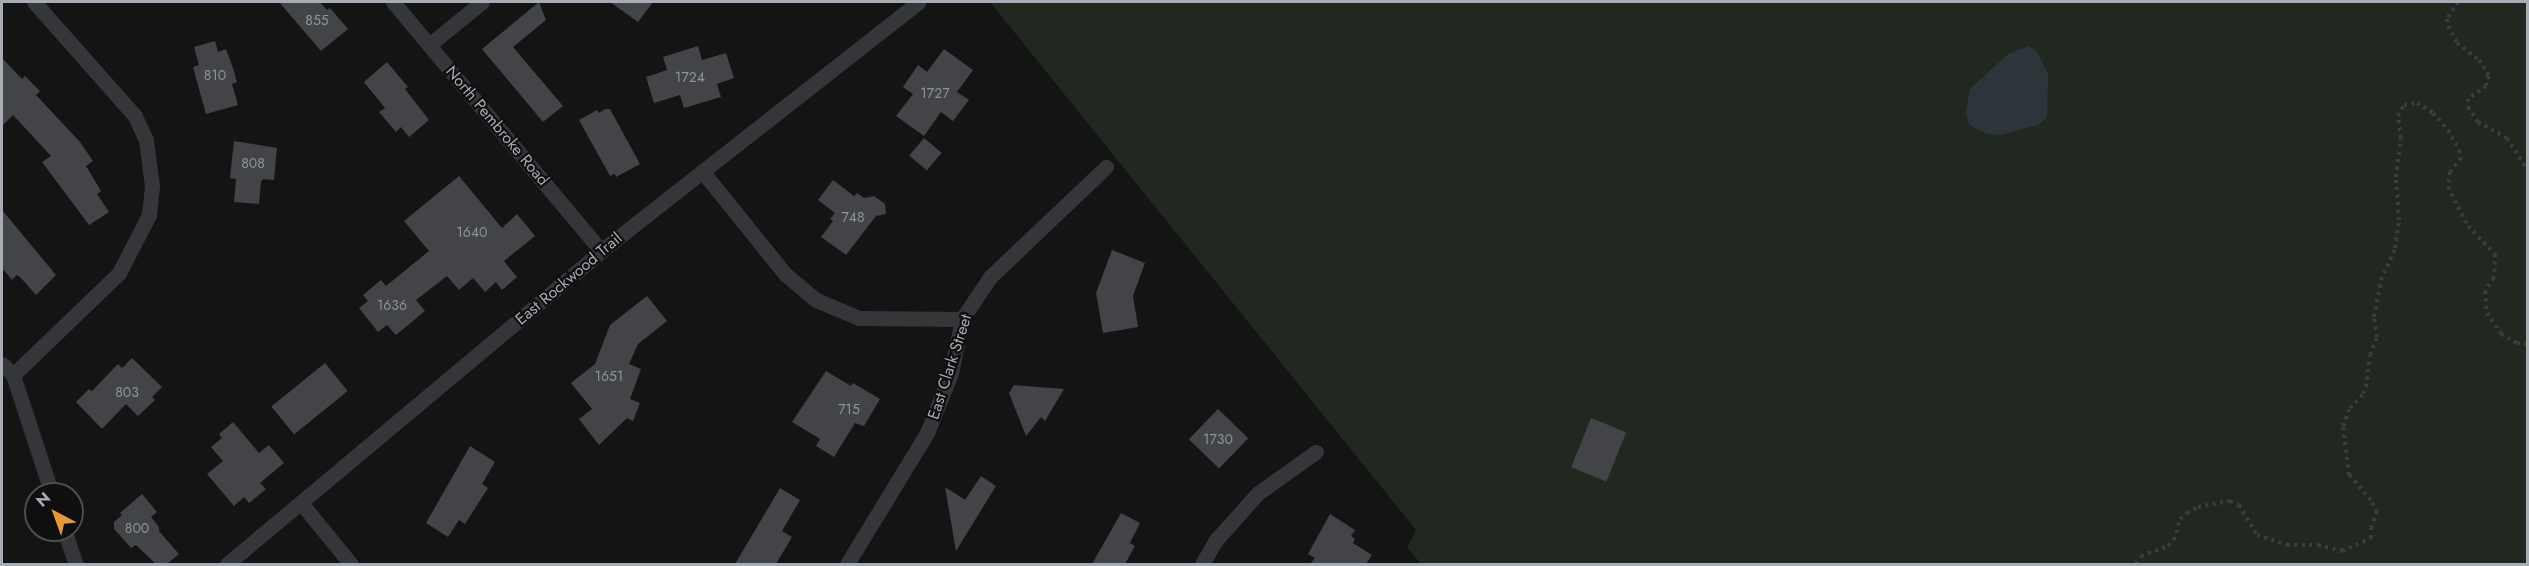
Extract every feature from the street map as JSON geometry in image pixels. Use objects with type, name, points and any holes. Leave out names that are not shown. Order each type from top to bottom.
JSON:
[{"type":"street","points":[[13,375],[119,273],[149,215],[152,186],[146,140],[135,116],[34,2]]},
{"type":"street","name":"North Pembroke Road","points":[[393,2],[601,251]]},
{"type":"street","points":[[429,45],[482,2]]},
{"type":"street","name":"East Rockwood Trail","points":[[227,564],[601,251],[918,2]]},
{"type":"street","name":"East Clark Street","points":[[847,564],[927,433],[951,373],[962,319],[990,277],[1106,167]]},
{"type":"street","points":[[702,171],[785,274],[816,300],[859,318],[962,319]]},
{"type":"street","points":[[2,364],[13,375],[48,482]]},
{"type":"street","points":[[1202,564],[1216,540],[1258,493],[1316,452]]},
{"type":"street","points":[[301,503],[351,564]]},
{"type":"street","points":[[68,542],[76,564]]},
{"type":"path","points":[[2458,2],[2447,19],[2448,26],[2457,43],[2479,60],[2489,76],[2486,86],[2471,94],[2468,107],[2478,122],[2506,138],[2528,170]]},
{"type":"path","points":[[2136,564],[2141,556],[2168,546],[2174,540],[2180,519],[2187,513],[2198,507],[2230,501],[2240,505],[2257,535],[2287,545],[2318,545],[2342,551],[2371,538],[2371,528],[2377,512],[2372,500],[2349,475],[2343,426],[2350,408],[2363,394],[2366,387],[2370,355],[2377,337],[2374,317],[2381,280],[2395,248],[2398,219],[2396,177],[2402,138],[2398,116],[2404,105],[2417,103],[2433,113],[2448,130],[2459,150],[2461,158],[2450,172],[2448,187],[2468,226],[2495,254],[2494,278],[2485,291],[2487,313],[2501,334],[2517,343],[2528,344]]},
{"type":"shaded area","points":[[990,2],[2527,2],[2527,564],[1421,564],[1407,547],[1416,530]]},
{"type":"shaded area","points":[[2029,46],[2037,52],[2048,74],[2047,117],[2038,125],[2001,135],[1987,134],[1969,125],[1966,112],[1970,89],[2008,54]]},
{"type":"building","points":[[279,2],[320,2],[327,10],[330,8],[348,29],[321,51]]},
{"type":"building","points":[[539,2],[546,20],[513,47],[563,106],[543,122],[482,49]]},
{"type":"building","points":[[610,2],[653,2],[638,22]]},
{"type":"building","points":[[215,41],[218,52],[226,49],[233,68],[237,82],[232,84],[238,105],[206,114],[193,67],[199,65],[194,47]]},
{"type":"building","points":[[698,46],[702,60],[726,53],[734,78],[717,84],[721,97],[684,108],[680,95],[654,103],[646,77],[667,70],[663,57]]},
{"type":"building","points":[[944,49],[973,70],[957,92],[969,100],[953,121],[941,112],[924,136],[896,116],[913,94],[903,87],[918,65],[927,72]]},
{"type":"building","points":[[2,58],[22,79],[25,76],[40,91],[36,95],[80,142],[93,161],[86,166],[101,191],[97,194],[109,212],[89,225],[42,162],[51,156],[13,115],[2,126]]},
{"type":"building","points":[[387,62],[408,87],[405,89],[429,120],[409,137],[401,127],[396,132],[379,112],[385,108],[364,82]]},
{"type":"building","points":[[610,109],[640,164],[616,177],[615,174],[610,176],[579,120],[597,110],[599,113]]},
{"type":"building","points":[[924,138],[942,153],[927,170],[909,156]]},
{"type":"building","points":[[234,141],[277,148],[274,180],[263,179],[261,182],[259,204],[234,202],[236,179],[230,178]]},
{"type":"building","points":[[459,176],[502,228],[517,214],[535,236],[504,261],[517,277],[502,290],[496,282],[485,292],[473,278],[459,290],[447,276],[416,300],[425,311],[396,335],[387,325],[378,332],[359,308],[368,301],[363,295],[381,280],[386,286],[429,251],[404,221]]},
{"type":"building","points":[[833,180],[854,196],[857,193],[864,198],[874,196],[885,204],[886,214],[876,216],[846,255],[821,237],[833,221],[830,219],[835,213],[818,200]]},
{"type":"building","points":[[2,210],[56,275],[36,295],[21,278],[17,275],[12,280],[2,268]]},
{"type":"building","points":[[1112,250],[1145,263],[1133,296],[1138,327],[1103,333],[1096,293]]},
{"type":"building","points":[[647,296],[667,321],[638,344],[629,364],[641,369],[630,399],[640,403],[633,421],[627,418],[599,445],[579,419],[592,409],[571,383],[595,364],[610,325]]},
{"type":"building","points":[[132,358],[162,387],[152,397],[155,400],[138,416],[126,404],[102,429],[76,402],[89,389],[92,391],[118,364],[122,368]]},
{"type":"building","points":[[325,363],[348,391],[294,434],[271,406]]},
{"type":"building","points":[[826,371],[851,386],[853,383],[880,399],[864,426],[855,423],[834,457],[816,446],[820,439],[792,422]]},
{"type":"building","points":[[1014,385],[1064,389],[1045,421],[1041,417],[1026,436],[1009,393]]},
{"type":"building","points":[[1218,409],[1248,438],[1219,468],[1189,439]]},
{"type":"building","points":[[1591,418],[1626,432],[1606,481],[1571,467]]},
{"type":"building","points":[[233,422],[259,453],[269,445],[284,463],[260,483],[266,489],[249,503],[244,497],[234,506],[207,474],[223,461],[211,447],[222,438],[219,434]]},
{"type":"building","points":[[470,446],[495,462],[482,484],[488,488],[465,524],[459,520],[448,537],[426,523]]},
{"type":"building","points":[[981,476],[996,486],[956,551],[945,487],[965,500]]},
{"type":"building","points":[[780,488],[800,500],[782,531],[792,537],[776,564],[735,564]]},
{"type":"building","points":[[142,494],[157,512],[151,517],[159,527],[159,531],[179,554],[167,564],[156,564],[136,545],[131,548],[114,529],[114,522],[122,515],[120,513]]},
{"type":"building","points":[[1121,513],[1140,523],[1130,543],[1135,546],[1125,564],[1092,564]]},
{"type":"building","points":[[1330,514],[1355,530],[1351,536],[1355,539],[1353,543],[1372,555],[1366,564],[1310,564],[1315,558],[1308,554]]}]
